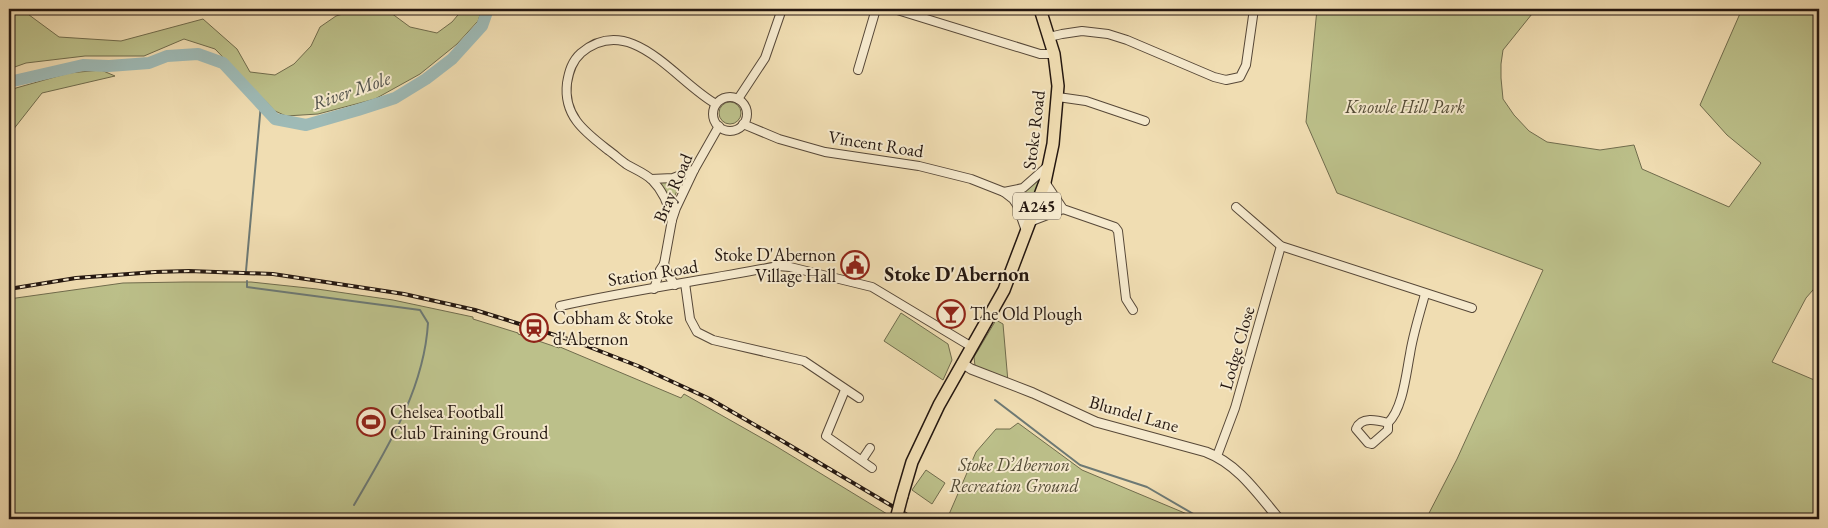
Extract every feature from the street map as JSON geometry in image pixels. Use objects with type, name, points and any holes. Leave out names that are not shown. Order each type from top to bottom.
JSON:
[{"type":"main road","name":"Stoke Road","points":[[896,519],[912,462],[939,405],[1004,290],[1046,182],[1058,97],[1054,54],[1040,9]]},
{"type":"street","points":[[738,99],[765,58],[782,9]]},
{"type":"street","points":[[858,70],[876,9]]},
{"type":"street","points":[[894,9],[1040,54],[1054,54]]},
{"type":"street","points":[[1049,37],[1082,31],[1108,34],[1127,40],[1214,77],[1232,80],[1240,77],[1246,65],[1254,9]]},
{"type":"street","points":[[672,220],[665,200],[651,179],[625,164],[588,135],[578,124],[568,100],[567,87],[572,63],[580,54],[600,41],[611,39],[634,44],[646,50],[701,96],[716,104]]},
{"type":"street","points":[[733,97],[738,99],[746,110],[743,124],[734,130],[723,129],[718,126],[713,114],[716,104],[723,98],[733,97]]},
{"type":"street","points":[[1058,97],[1086,101],[1143,120],[1137,128]]},
{"type":"street","name":"Vincent Road","points":[[743,124],[779,138],[825,152],[920,166],[971,180],[1004,192]]},
{"type":"street","name":"Bray Road","points":[[654,289],[664,264],[672,220],[694,170],[718,126]]},
{"type":"street","points":[[1004,192],[1023,188],[1050,164]]},
{"type":"street","points":[[651,179],[672,178],[694,170]]},
{"type":"street","points":[[1046,182],[1063,209],[1115,228],[1118,231],[1126,299],[1133,310]]},
{"type":"street","points":[[1004,192],[1017,205],[1027,233]]},
{"type":"street","points":[[1236,207],[1281,246],[1472,308]]},
{"type":"street","points":[[1032,221],[1063,209]]},
{"type":"street","name":"Lodge Close","points":[[1218,456],[1235,408],[1281,246]]},
{"type":"street","points":[[664,264],[675,285]]},
{"type":"street","name":"Station Road","points":[[560,306],[603,296],[654,289],[778,266],[790,267],[872,287],[972,347]]},
{"type":"street","points":[[685,283],[690,320],[698,332],[713,340],[804,362],[859,398]]},
{"type":"street","points":[[1388,422],[1396,411],[1405,383],[1410,353],[1425,294]]},
{"type":"street","name":"Blundel Lane","points":[[962,363],[971,369],[1033,393],[1096,422],[1218,456],[1241,475],[1279,519]]},
{"type":"street","points":[[845,390],[826,436],[872,468]]},
{"type":"street","points":[[862,460],[870,448]]},
{"type":"green space","points":[[9,9],[21,9],[59,37],[121,41],[203,19],[237,49],[250,72],[275,75],[294,64],[311,46],[320,27],[336,16],[359,9],[387,10],[410,27],[437,33],[452,22],[463,9],[482,9],[478,21],[457,44],[420,74],[375,99],[318,114],[286,116],[275,111],[215,49],[184,39],[144,56],[85,56],[26,63],[9,69]]},
{"type":"green space","name":"Knowle Hill Park","points":[[1317,9],[1536,9],[1503,50],[1501,64],[1503,99],[1514,115],[1529,131],[1547,142],[1600,150],[1634,145],[1642,169],[1729,207],[1761,163],[1727,135],[1700,105],[1742,9],[1819,9],[1819,283],[1806,298],[1772,362],[1819,382],[1819,519],[1426,519],[1457,459],[1543,270],[1337,193],[1306,122]]},
{"type":"green space","points":[[101,70],[115,76],[42,93],[9,135],[9,90],[69,73]]},
{"type":"green space","points":[[730,102],[738,105],[741,113],[738,121],[730,124],[722,121],[719,113],[722,105]]},
{"type":"green space","points":[[1042,176],[1027,223],[1011,194],[1028,189]]},
{"type":"green space","points":[[683,178],[670,206],[657,183]]},
{"type":"green space","name":"Chelsea Football Club Training Ground","points":[[251,282],[317,289],[393,300],[473,317],[473,319],[560,347],[681,398],[684,394],[774,445],[892,517],[892,519],[9,519],[9,299],[123,283]]},
{"type":"green space","points":[[901,313],[948,344],[952,360],[943,380],[884,341]]},
{"type":"green space","points":[[996,320],[1003,324],[1008,382],[975,366],[974,357]]},
{"type":"green space","name":"Stoke D’Abernon Recreation Ground","points":[[1018,423],[1082,470],[1199,519],[947,519],[976,452],[996,429],[1010,429]]},
{"type":"green space","points":[[926,470],[945,483],[932,504],[912,490]]},
{"type":"waterway","name":"River Mole","points":[[9,82],[83,65],[109,66],[149,63],[167,56],[198,54],[223,63],[275,119],[306,125],[395,98],[426,79],[452,59],[482,26],[488,9]]},
{"type":"waterway","points":[[246,271],[261,104]]},
{"type":"waterway","points":[[247,281],[247,287],[420,310],[428,323],[425,348],[412,395],[391,440],[354,505]]},
{"type":"waterway","points":[[995,400],[1080,465],[1147,487],[1202,519]]},
{"type":"railway","points":[[9,289],[76,278],[155,272],[189,271],[273,274],[404,294],[475,310],[574,341],[638,366],[710,399],[914,519]]},
{"type":"place","name":"Stoke D'Abernon Village Hall","points":[[855,265]]},
{"type":"place","name":"The Old Plough","points":[[951,314]]},
{"type":"place","name":"Cobham & Stoke d'Abernon","points":[[534,328]]},
{"type":"place","name":"Chelsea Football Club Training Ground","points":[[371,422]]},
{"type":"district","name":"Stoke D'Abernon","points":[[957,274]]}]
